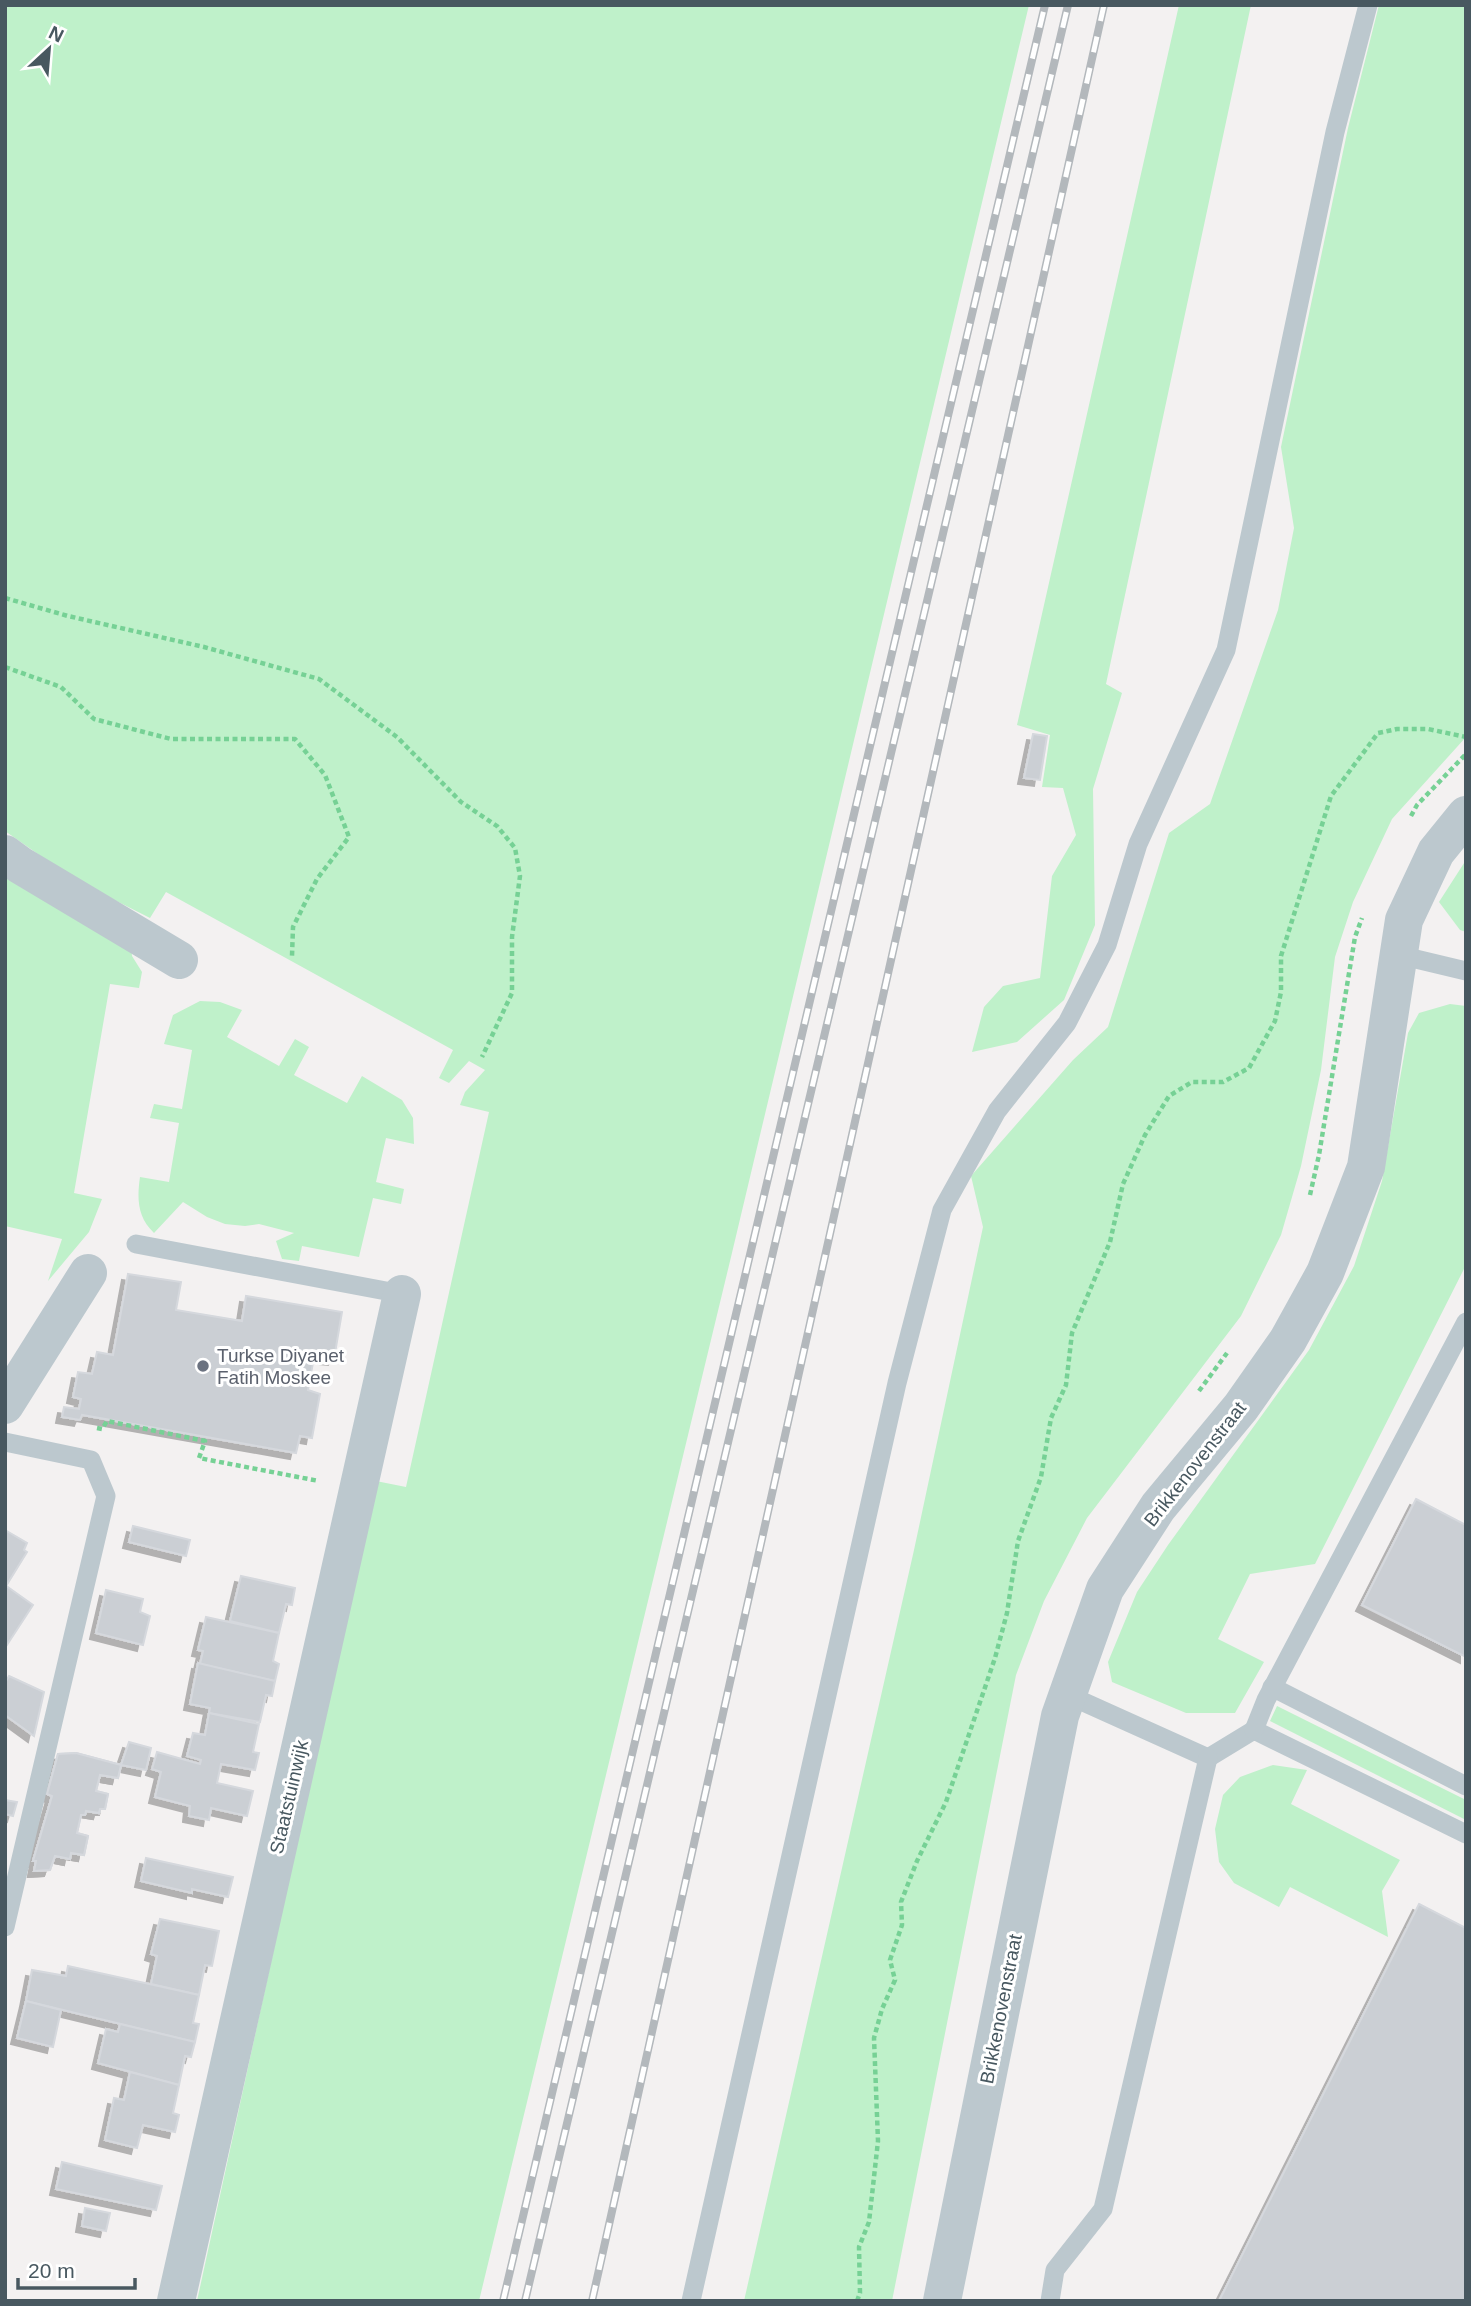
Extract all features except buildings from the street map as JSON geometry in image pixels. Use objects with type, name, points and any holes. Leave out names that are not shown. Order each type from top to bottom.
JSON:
[{"type":"street","name":"Brikkenovenstraat","points":[[942,2301],[1060,1716],[1105,1589],[1158,1507],[1241,1407],[1288,1340],[1325,1273],[1366,1167],[1404,920],[1436,852],[1466,815]]},
{"type":"street","points":[[5,854],[179,960]]},
{"type":"street","points":[[5,1405],[88,1273]]},
{"type":"street","name":"Staatstuinwijk","points":[[176,2301],[402,1294]]},
{"type":"lane","points":[[691,2301],[897,1383],[942,1210],[997,1111],[1067,1023],[1107,945],[1138,844],[1226,650],[1335,132],[1368,5]]},
{"type":"lane","points":[[1399,955],[1466,971]]},
{"type":"lane","points":[[136,1244],[402,1294]]},
{"type":"lane","points":[[1050,2301],[1055,2270],[1103,2209],[1208,1758],[1254,1730],[1272,1687],[1466,1322]]},
{"type":"lane","points":[[5,1442],[91,1460],[106,1496],[5,1927]]},
{"type":"lane","points":[[1272,1687],[1466,1786]]},
{"type":"lane","points":[[1068,1695],[1208,1758]]},
{"type":"lane","points":[[1254,1730],[1466,1834]]},
{"type":"path","points":[[5,598],[68,616],[204,647],[319,679],[397,737],[461,802],[497,826],[515,848],[520,876],[512,937],[512,993],[482,1057]]},
{"type":"path","points":[[5,667],[61,687],[94,719],[171,739],[295,739],[325,775],[349,837],[317,879],[293,927],[292,956]]},
{"type":"path","points":[[857,2301],[860,2293],[859,2247],[869,2222],[878,2141],[874,2038],[882,2009],[895,1980],[890,1960],[902,1925],[901,1902],[917,1861],[946,1802],[995,1658],[1007,1613],[1018,1541],[1041,1477],[1051,1418],[1066,1385],[1072,1333],[1110,1242],[1123,1184],[1145,1135],[1169,1096],[1192,1082],[1223,1082],[1249,1068],[1275,1021],[1281,992],[1281,956],[1331,796],[1378,733],[1397,729],[1428,729],[1466,737]]},
{"type":"path","points":[[90,1426],[102,1429],[107,1421],[205,1441],[199,1458],[320,1481]]},
{"type":"green space","points":[[5,5],[1029,5],[479,2301],[197,2301],[376,1481],[406,1487],[489,1112],[460,1105],[465,1092],[485,1070],[469,1061],[449,1083],[439,1078],[453,1050],[166,892],[150,918],[75,880],[5,831]]},
{"type":"green space","points":[[1179,5],[1251,5],[1106,684],[1122,693],[1093,789],[1095,925],[1064,1000],[1017,1042],[972,1052],[984,1007],[1003,986],[1040,978],[1052,876],[1076,835],[1063,788],[1042,787],[1050,735],[1017,725]]},
{"type":"green space","points":[[1379,5],[1466,5],[1466,737],[1392,819],[1353,902],[1335,957],[1321,1070],[1301,1166],[1281,1235],[1241,1316],[1087,1518],[1044,1601],[1016,1675],[892,2301],[744,2301],[914,1550],[983,1227],[971,1176],[1073,1060],[1108,1027],[1169,833],[1210,804],[1278,610],[1294,528],[1281,447],[1348,128]]},
{"type":"green space","points":[[1466,860],[1466,932],[1460,930],[1439,902]]},
{"type":"green space","points":[[5,876],[131,942],[132,956],[142,972],[139,988],[110,984],[74,1193],[102,1199],[89,1232],[48,1281],[62,1239],[5,1226]]},
{"type":"green space","points":[[200,1001],[220,1002],[242,1010],[227,1037],[279,1066],[295,1039],[309,1047],[294,1075],[347,1103],[362,1076],[402,1100],[413,1118],[414,1144],[386,1138],[376,1182],[404,1189],[401,1204],[373,1198],[359,1257],[302,1246],[299,1261],[282,1259],[276,1241],[294,1233],[259,1224],[225,1224],[207,1217],[183,1202],[154,1233],[148,1227],[141,1214],[140,1177],[169,1182],[179,1123],[150,1118],[154,1104],[182,1109],[192,1050],[164,1044],[173,1015]]},
{"type":"green space","points":[[1450,1004],[1466,1006],[1466,1265],[1315,1564],[1250,1574],[1218,1639],[1264,1662],[1235,1713],[1186,1713],[1112,1682],[1108,1662],[1137,1592],[1309,1350],[1354,1266],[1382,1181],[1408,1033],[1419,1013]]},
{"type":"green space","points":[[1277,1706],[1466,1800],[1466,1820],[1270,1721]]},
{"type":"green space","points":[[1273,1765],[1307,1770],[1291,1804],[1400,1860],[1382,1891],[1388,1937],[1290,1887],[1279,1907],[1234,1883],[1219,1862],[1215,1829],[1223,1795],[1240,1777]]},
{"type":"railway","points":[[503,2301],[1045,5]]},
{"type":"railway","points":[[525,2301],[1068,5]]},
{"type":"railway","points":[[592,2301],[1104,5]]},
{"type":"place","name":"Turkse Diyanet Fatih Moskee","points":[[203,1366]]}]
